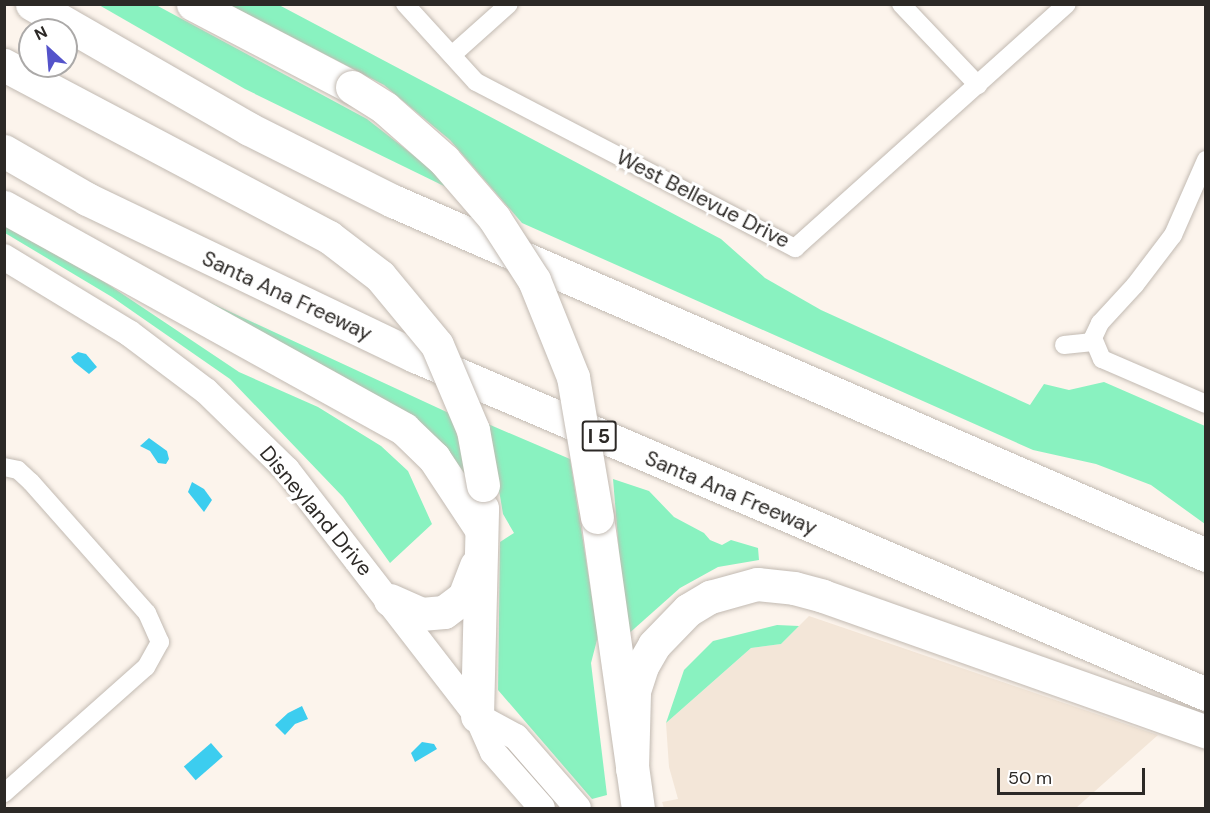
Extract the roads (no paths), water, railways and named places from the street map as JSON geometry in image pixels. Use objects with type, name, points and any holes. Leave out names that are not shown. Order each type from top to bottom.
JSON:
[{"type":"highway","points":[[32,4],[249,129],[393,201],[1206,555]]},
{"type":"highway","points":[[193,4],[352,87],[385,108],[444,160],[494,218],[534,280],[573,377],[597,517],[638,808]]},
{"type":"highway","points":[[4,65],[329,237],[380,276],[412,312],[446,363],[473,430],[483,485],[477,716]]},
{"type":"highway","name":"Santa Ana Freeway","points":[[4,151],[109,210],[415,356],[1206,694]]},
{"type":"highway","points":[[4,207],[404,429],[434,458],[480,542],[464,597],[444,612],[421,614],[390,600]]},
{"type":"highway","points":[[632,769],[630,747],[634,691],[642,666],[654,645],[688,610],[710,597],[757,584],[794,588],[823,596],[1206,732]]},
{"type":"street","name":"West Bellevue Drive","points":[[405,4],[476,82],[795,249],[1067,4]]},
{"type":"street","points":[[452,55],[509,4]]},
{"type":"street","points":[[902,4],[978,85]]},
{"type":"street","points":[[1206,160],[1173,235],[1136,285],[1100,323],[1093,342],[1097,352],[1111,364],[1206,404]]},
{"type":"street","name":"Disneyland Drive","points":[[4,257],[129,333],[206,391],[287,470],[390,600],[477,716],[493,752],[542,808]]},
{"type":"street","points":[[1064,345],[1093,342]]},
{"type":"street","points":[[4,793],[146,667],[154,659],[160,642],[155,624],[139,604],[31,482],[18,470],[5,467]]},
{"type":"street","name":"Disneyland Drive","points":[[477,716],[516,737],[578,808]]},
{"type":"water","points":[[78,352],[86,354],[97,367],[89,374],[71,357]]},
{"type":"water","points":[[149,438],[167,451],[169,459],[166,464],[158,463],[150,451],[140,446]]},
{"type":"water","points":[[192,482],[204,489],[212,500],[204,512],[188,492]]},
{"type":"water","points":[[302,706],[308,719],[295,724],[285,735],[275,725],[288,713]]},
{"type":"water","points":[[422,742],[434,744],[437,749],[415,762],[411,753]]},
{"type":"water","points":[[211,743],[223,757],[196,780],[184,767]]}]
